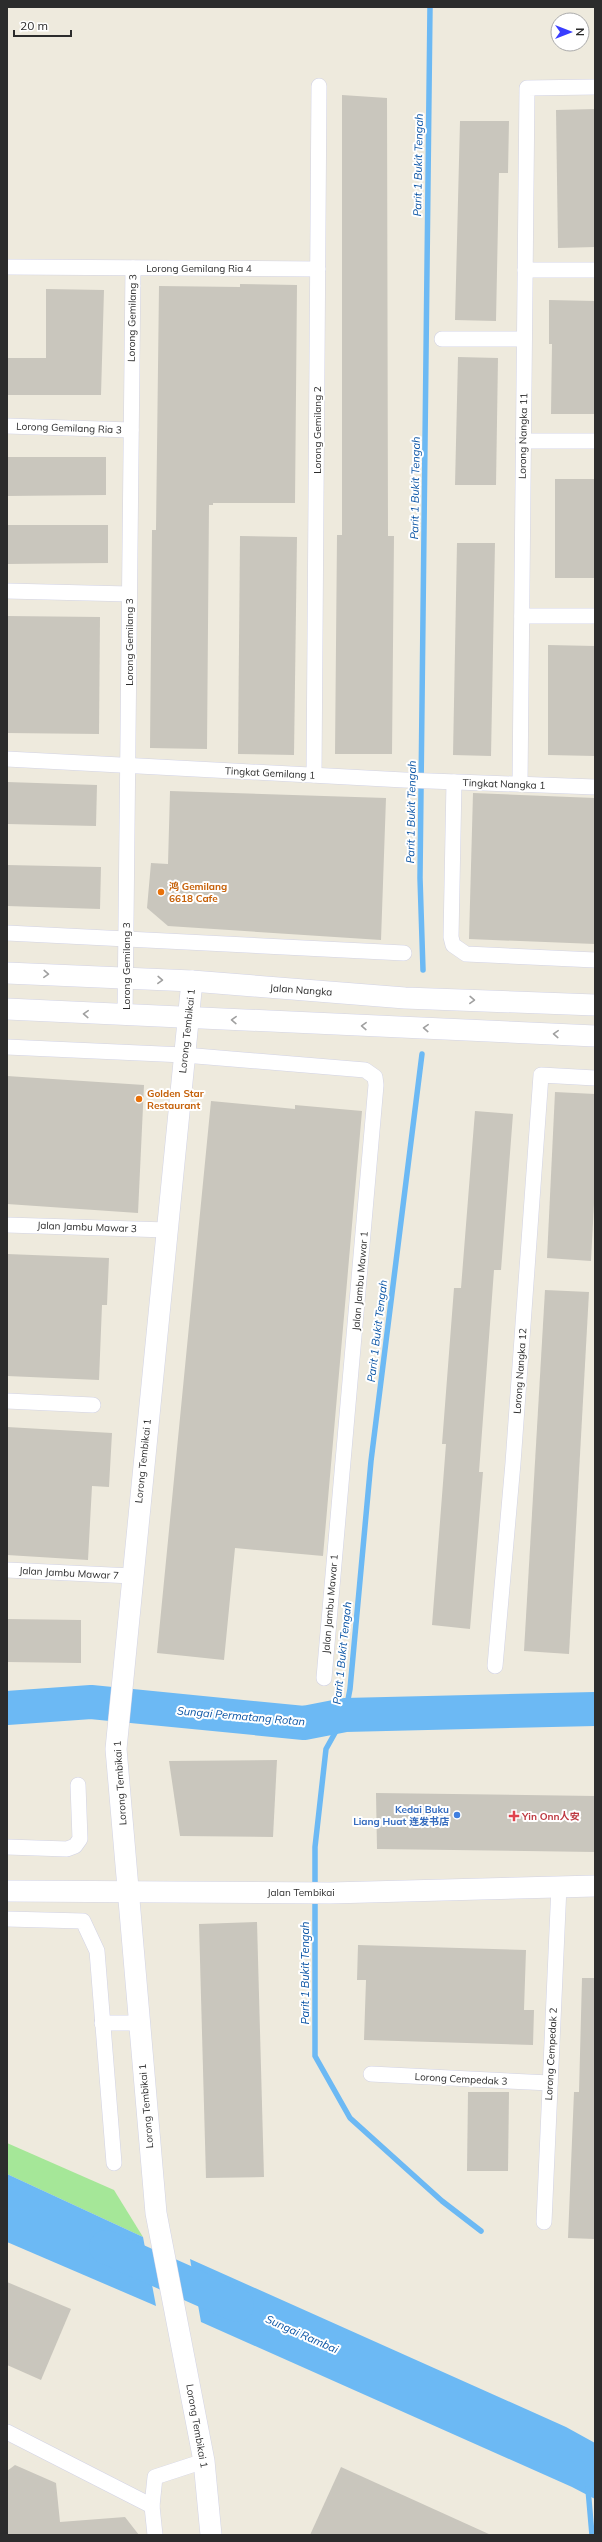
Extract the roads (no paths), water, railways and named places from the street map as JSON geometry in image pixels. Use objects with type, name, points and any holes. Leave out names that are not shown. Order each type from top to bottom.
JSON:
[{"type":"street","name":"Lorong Gemilang 2","points":[[314,775],[319,86]]},
{"type":"street","name":"Lorong Nangka 11","points":[[520,784],[527,88],[595,87]]},
{"type":"street","name":"Lorong Gemilang Ria 4","points":[[7,267],[318,269]]},
{"type":"street","name":"Lorong Gemilang 3","points":[[125,1016],[127,979],[126,939],[133,268]]},
{"type":"street","points":[[525,270],[595,270]]},
{"type":"street","points":[[442,338],[524,338]]},
{"type":"street","name":"Lorong Gemilang Ria 3","points":[[7,426],[131,430]]},
{"type":"street","points":[[524,441],[595,441]]},
{"type":"street","points":[[7,590],[130,594]]},
{"type":"street","points":[[522,616],[595,616]]},
{"type":"street","name":"Tingkat Gemilang 1","points":[[7,759],[413,780]]},
{"type":"street","name":"Tingkat Nangka 1","points":[[413,780],[595,787]]},
{"type":"street","points":[[454,782],[451,869],[451,937],[453,945],[466,954],[475,955],[595,960]]},
{"type":"street","points":[[7,933],[404,953]]},
{"type":"street","name":"Jalan Nangka","points":[[7,972],[192,981],[405,998],[595,1005]]},
{"type":"street","name":"Lorong Tembikai 1","points":[[192,981],[121,1686],[116,1749],[156,2213],[204,2461],[211,2535]]},
{"type":"street","points":[[7,1010],[595,1036]]},
{"type":"street","points":[[7,1047],[184,1055]]},
{"type":"street","name":"Jalan Jambu Mawar 1","points":[[184,1055],[365,1070],[375,1077],[376,1085],[355,1340],[324,1678]]},
{"type":"street","name":"Lorong Nangka 12","points":[[495,1666],[513,1455],[541,1075],[595,1078]]},
{"type":"street","name":"Jalan Jambu Mawar 3","points":[[7,1225],[167,1230]]},
{"type":"street","points":[[7,1400],[93,1405]]},
{"type":"street","name":"Jalan Jambu Mawar 7","points":[[7,1570],[132,1576]]},
{"type":"street","points":[[7,1847],[67,1849],[75,1846],[80,1839],[78,1785]]},
{"type":"street","name":"Lorong Cempedak 2","points":[[544,2222],[559,1886]]},
{"type":"street","name":"Jalan Tembikai","points":[[7,1895],[128,1891],[330,1893],[595,1886]]},
{"type":"street","points":[[7,1919],[77,1921],[86,1924],[98,1952],[102,2023],[114,2163]]},
{"type":"street","points":[[102,2023],[139,2022]]},
{"type":"street","name":"Lorong Cempedak 3","points":[[371,2074],[550,2083]]},
{"type":"street","points":[[7,2432],[152,2506]]},
{"type":"street","points":[[155,2535],[152,2506],[155,2477],[204,2461]]},
{"type":"water","points":[[7,2174],[143,2237],[156,2306],[7,2242]]},
{"type":"water","points":[[190,2259],[566,2427],[595,2443],[595,2499],[572,2487],[201,2322]]},
{"type":"waterway","name":"Parit 1 Bukit Tengah","points":[[423,970],[420,878],[430,7]]},
{"type":"waterway","name":"Parit 1 Bukit Tengah","points":[[422,1054],[371,1461],[350,1689],[345,1715],[326,1749],[315,1847],[315,2056],[350,2118],[442,2201],[481,2231]]},
{"type":"waterway","name":"Sungai Permatang Rotan","points":[[7,1708],[91,1702],[304,1723],[345,1715],[595,1709]]},
{"type":"waterway","name":"Sungai Rambai","points":[[106,2247],[237,2305]]},
{"type":"waterway","points":[[588,2489],[592,2535]]},
{"type":"place","name":"鸿 Gemilang 6618 Cafe","points":[[161,892]]},
{"type":"place","name":"Golden Star Restaurant","points":[[139,1099]]},
{"type":"place","name":"Kedai Buku Liang Huat 连发书店","points":[[457,1815]]},
{"type":"place","name":"Yin Onn人安","points":[[514,1816]]}]
